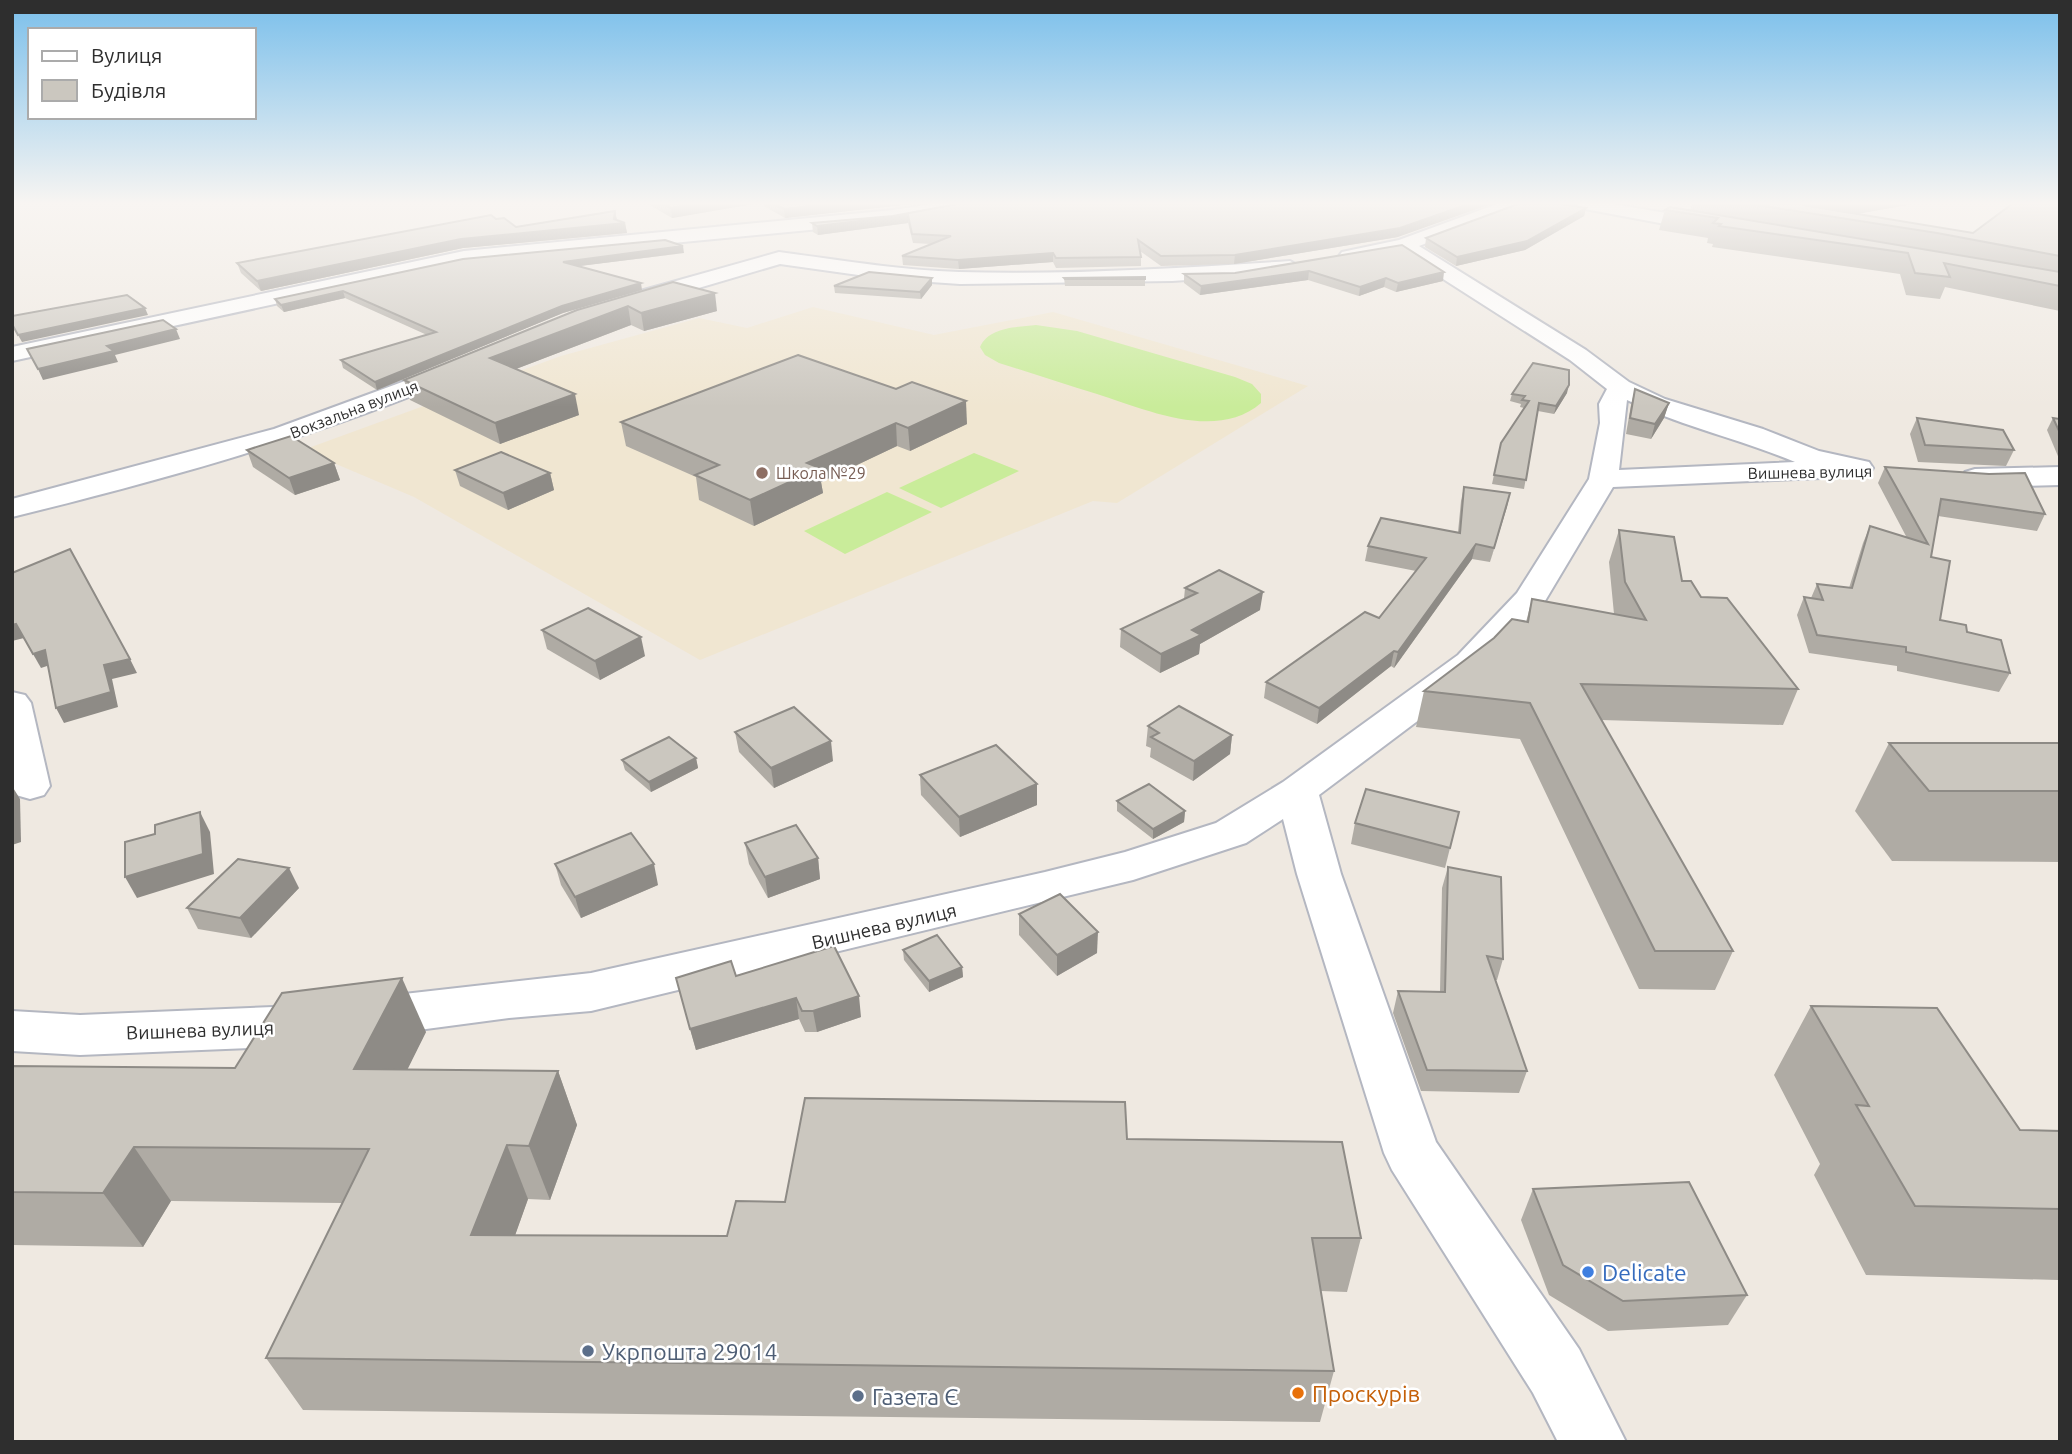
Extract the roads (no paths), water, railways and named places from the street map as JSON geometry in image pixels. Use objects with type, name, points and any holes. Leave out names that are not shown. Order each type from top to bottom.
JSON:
[{"type":"street","points":[[12,354],[383,272]]},
{"type":"street","points":[[611,308],[732,272]]},
{"type":"street","points":[[881,272],[960,278],[1235,272]]},
{"type":"street","points":[[1446,272],[1578,355],[1620,387]]},
{"type":"street","name":"Вокзальна вулиця","points":[[12,508],[284,435],[368,405],[470,363]]},
{"type":"street","name":"Вишнева вулиця","points":[[12,1031],[80,1035],[298,1026],[509,999],[591,992],[862,932],[1133,865],[1231,833],[1297,791],[1471,663],[1530,599],[1603,478],[1613,423],[1612,404],[1620,387],[1656,404],[1811,458],[1871,470],[1603,478]]},
{"type":"street","points":[[1943,476],[1981,479],[2060,477]]},
{"type":"street","points":[[12,703],[30,786]]},
{"type":"street","points":[[1297,791],[1318,874],[1412,1153],[1556,1371],[1593,1442]]},
{"type":"place","name":"Школа №29","points":[[762,473]]},
{"type":"place","name":"Delicate","points":[[1588,1272]]},
{"type":"place","name":"Укрпошта 29014","points":[[588,1351]]},
{"type":"place","name":"Проскурів","points":[[1298,1393]]},
{"type":"place","name":"Газета Є","points":[[858,1396]]}]
